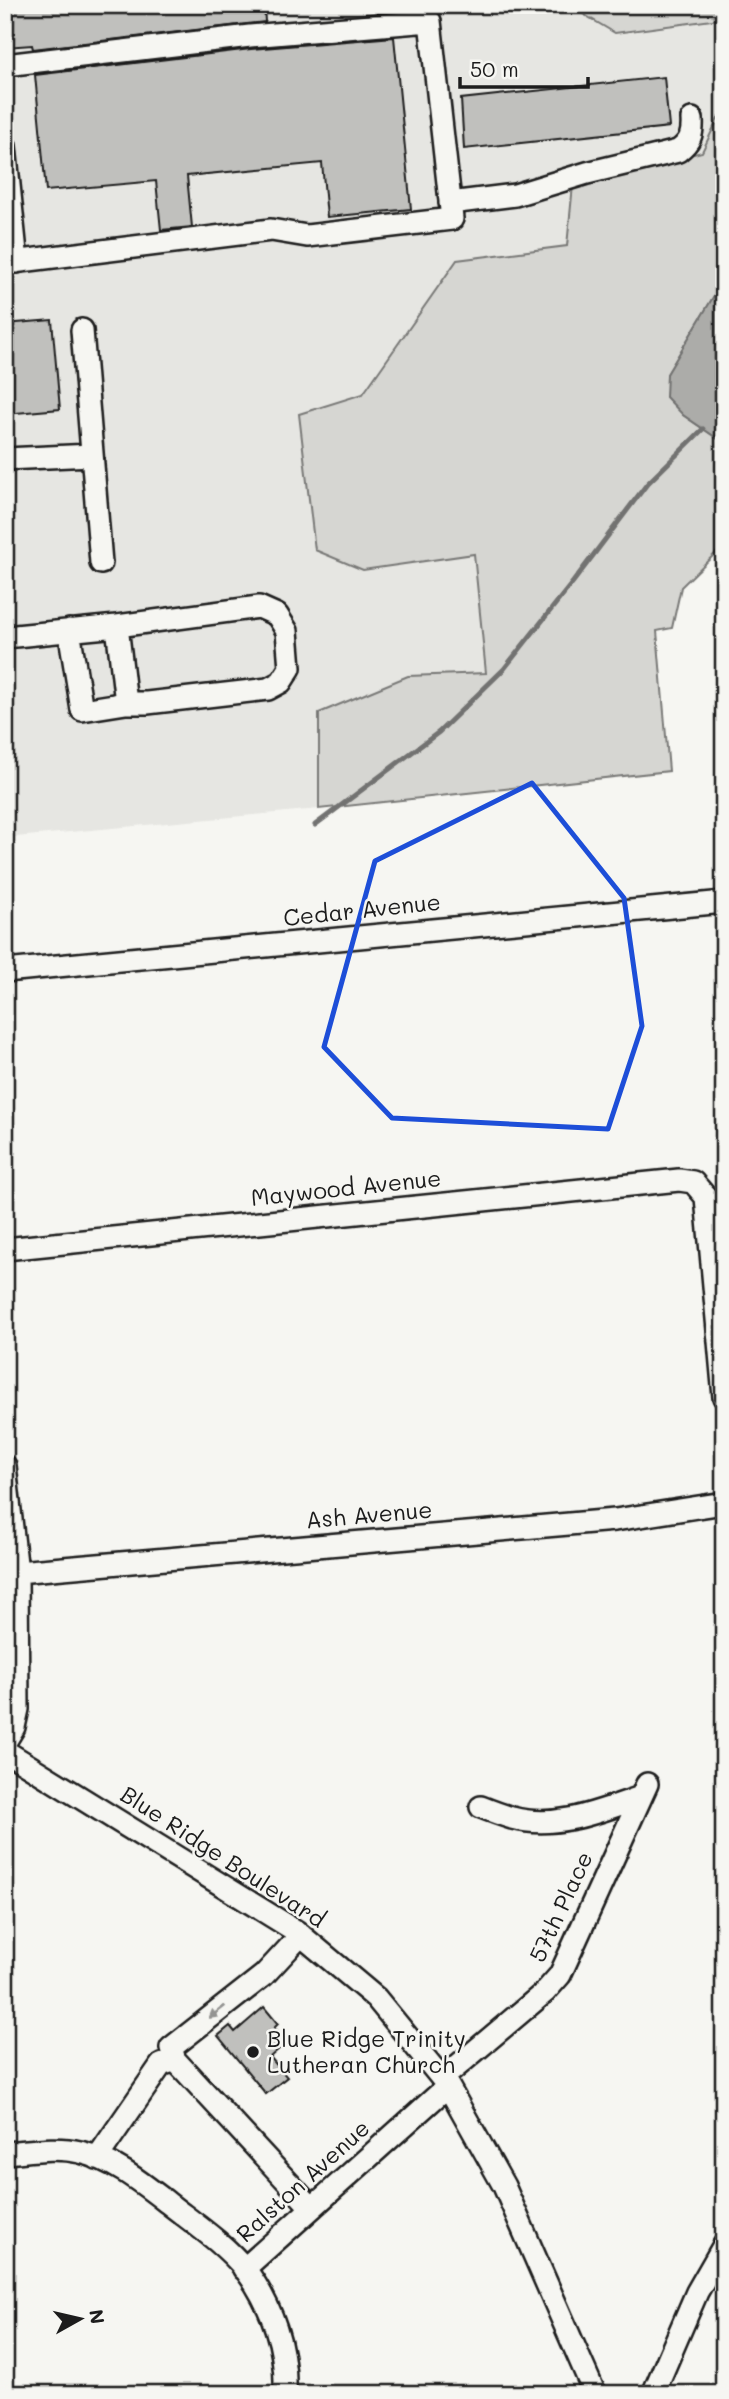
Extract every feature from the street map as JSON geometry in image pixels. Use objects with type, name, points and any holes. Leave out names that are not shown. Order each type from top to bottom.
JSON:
[{"type":"street","points":[[5,65],[250,36],[430,21],[452,219],[307,236],[271,230],[11,263],[5,146]]},
{"type":"street","points":[[450,203],[515,195],[600,169],[678,151],[689,143],[693,129],[692,120]]},
{"type":"street","points":[[82,330],[101,563]]},
{"type":"street","points":[[5,459],[92,455]]},
{"type":"street","points":[[5,637],[69,630],[117,626],[259,607],[278,615],[288,631],[290,668],[281,682],[268,689],[82,710],[69,630]]},
{"type":"street","points":[[117,626],[126,704]]},
{"type":"street","name":"Cedar Avenue","points":[[5,971],[724,902]]},
{"type":"street","name":"Maywood Avenue","points":[[5,1250],[679,1181],[693,1182],[706,1197],[724,1397]]},
{"type":"street","points":[[5,1466],[17,1572],[18,1709],[14,1727],[5,1742]]},
{"type":"street","name":"Ash Avenue","points":[[17,1572],[615,1520],[724,1503]]},
{"type":"street","name":"Blue Ridge Boulevard","points":[[5,1751],[301,1935],[376,1998],[446,2082],[504,2186],[595,2394]]},
{"type":"street","name":"57th Place","points":[[446,2082],[545,1992],[560,1975],[644,1790],[588,1815],[550,1822],[514,1819],[481,1807]]},
{"type":"street","points":[[97,2158],[161,2065],[264,1975],[301,1935]]},
{"type":"street","points":[[173,2054],[312,2208]]},
{"type":"street","name":"Ralston Avenue","points":[[5,2153],[47,2149],[80,2152],[108,2162],[155,2192],[208,2235],[244,2269],[446,2082]]},
{"type":"street","points":[[653,2394],[697,2292],[724,2245]]},
{"type":"street","points":[[244,2269],[274,2319],[286,2368],[285,2394]]},
{"type":"highlighted area","points":[[532,783],[624,898],[642,1026],[608,1129],[392,1118],[324,1047],[375,861]]},
{"type":"shaded area","points":[[5,5],[568,5],[615,33],[720,19],[724,49],[724,106],[702,152],[573,185],[567,246],[457,260],[363,395],[299,414],[363,570],[474,554],[486,674],[408,676],[319,713],[319,809],[5,838]]},
{"type":"shaded area","points":[[568,5],[724,5],[724,49],[719,19],[615,33]]},
{"type":"shaded area","points":[[724,106],[724,279],[667,374],[683,415],[724,443],[724,545],[681,587],[672,628],[657,631],[669,771],[319,809],[319,713],[408,676],[486,673],[474,554],[363,570],[315,550],[299,414],[363,394],[457,260],[567,246],[573,185],[702,152]]},
{"type":"shaded area","points":[[724,279],[724,443],[683,415],[666,397],[667,374]]},
{"type":"building","points":[[5,5],[264,5],[265,22],[33,49],[32,45],[5,47]]},
{"type":"building","points":[[394,37],[411,209],[327,217],[322,163],[187,176],[192,227],[161,230],[156,181],[46,191],[35,75],[251,49]]},
{"type":"building","points":[[664,77],[669,127],[464,149],[461,99]]},
{"type":"building","points":[[52,320],[60,409],[5,414],[5,324]]},
{"type":"building","name":"Blue Ridge Trinity Lutheran Church","points":[[264,2007],[278,2024],[274,2028],[280,2035],[280,2048],[270,2057],[287,2077],[266,2094],[218,2036],[230,2026],[235,2032]]},
{"type":"waterway","points":[[315,825],[439,732],[504,669],[647,484],[703,429]]},
{"type":"place","name":"Blue Ridge Trinity Lutheran Church","points":[[253,2052]]}]
